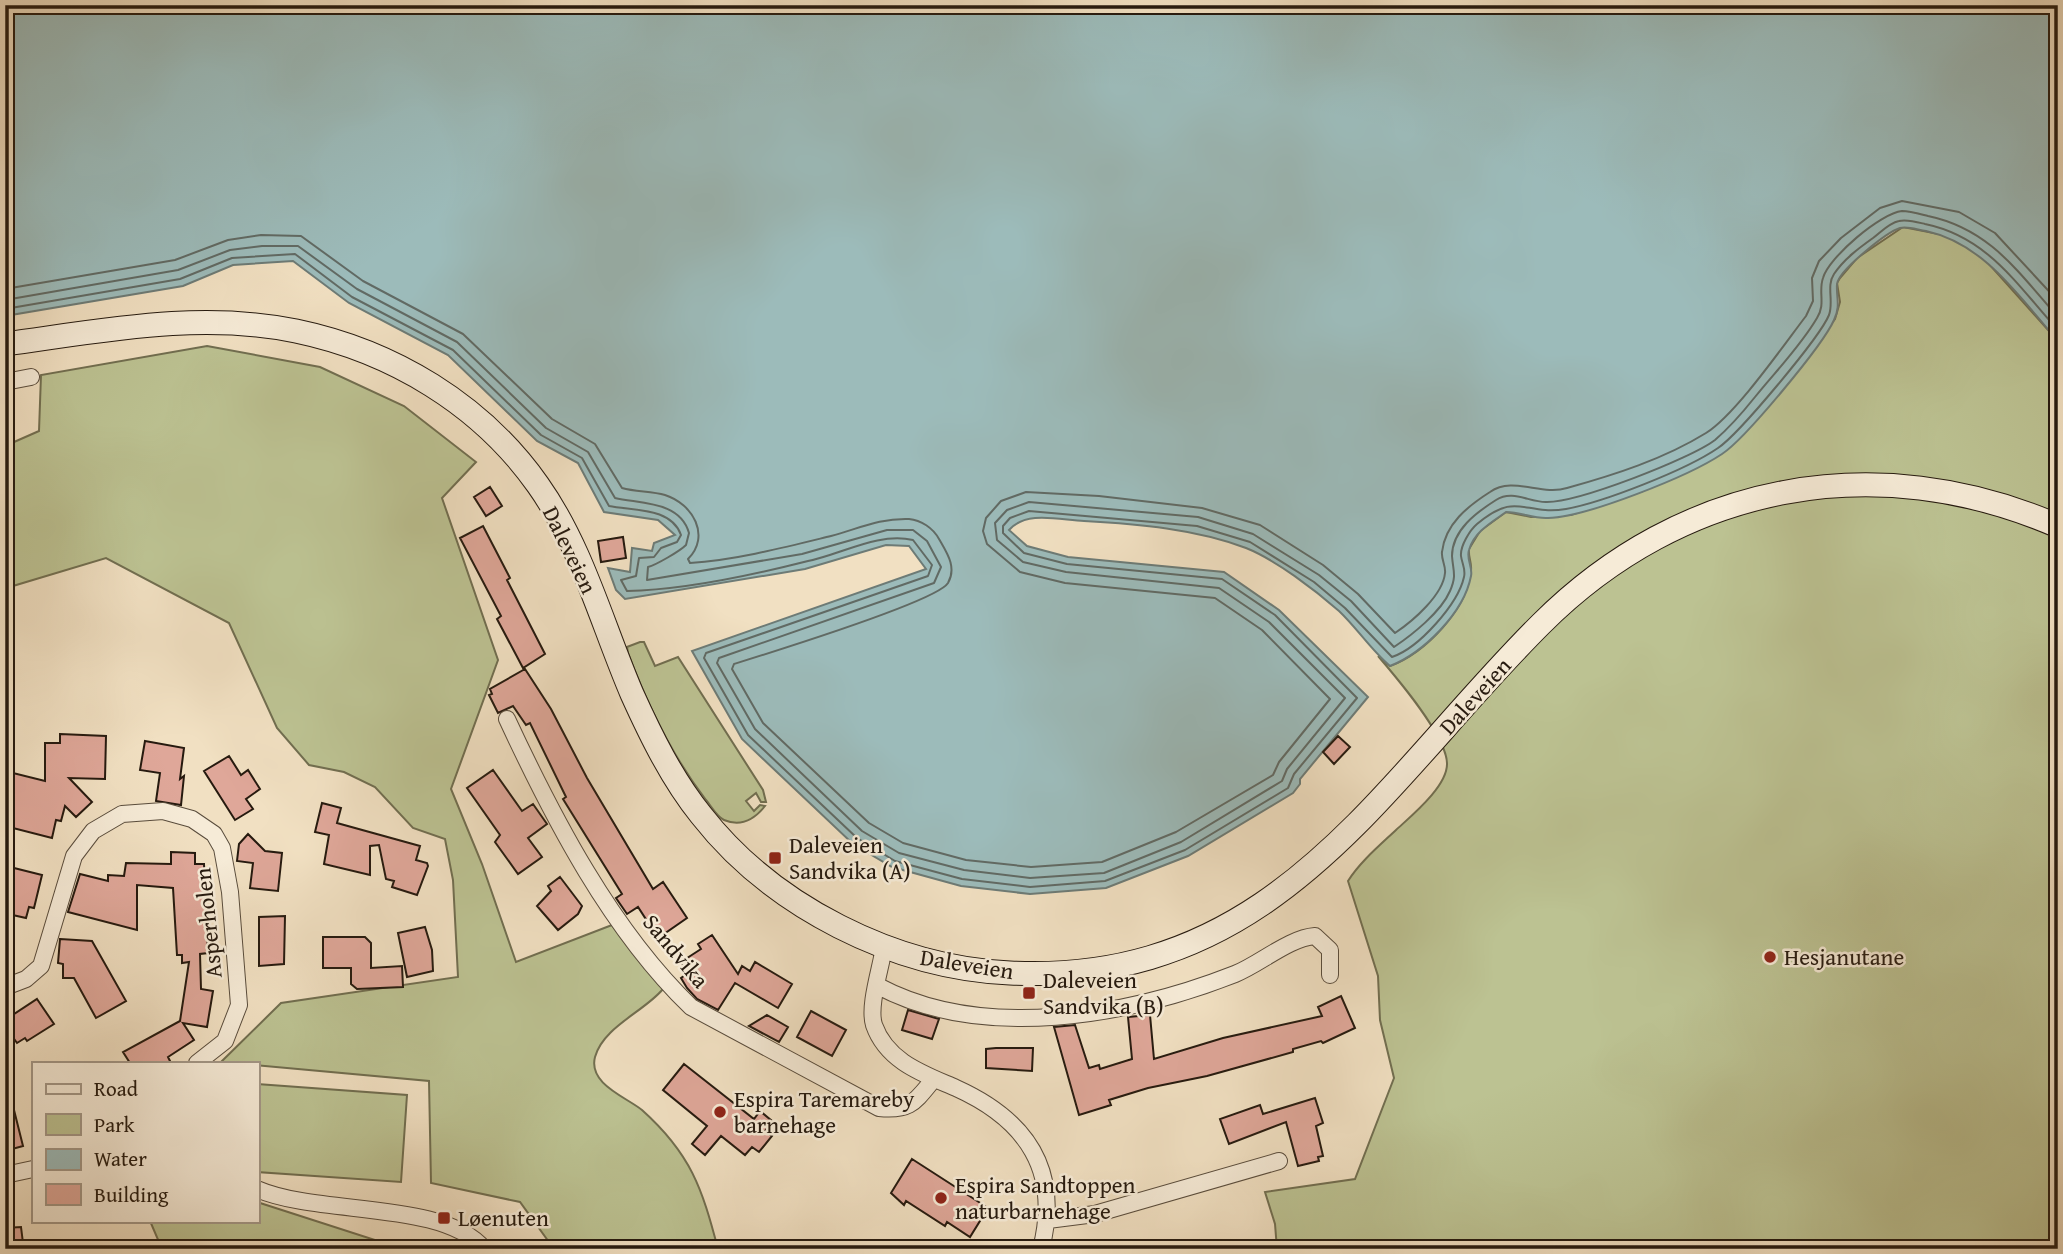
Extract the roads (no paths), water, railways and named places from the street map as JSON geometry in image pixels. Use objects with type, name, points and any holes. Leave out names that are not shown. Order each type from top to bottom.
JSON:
[{"type":"main road","name":"Daleveien","points":[[5,344],[202,321],[251,324],[353,346],[404,367],[458,403],[529,474],[554,511],[583,570],[651,735],[674,776],[702,817],[735,852],[782,890],[830,921],[884,947],[958,967],[1044,974],[1104,968],[1153,956],[1233,922],[1311,870],[1360,823],[1545,620],[1625,557],[1659,537],[1723,509],[1809,487],[1882,483],[1955,492],[2058,526]]},
{"type":"street","points":[[5,382],[31,377]]},
{"type":"street","name":"Sandvika","points":[[507,719],[564,836],[668,986],[691,1007],[879,1108],[901,1110],[916,1101],[933,1080]]},
{"type":"street","name":"Asperholen","points":[[5,988],[26,979],[41,965],[74,856],[93,831],[122,814],[163,811],[191,819],[214,834],[222,848],[230,892],[239,1005],[225,1041],[198,1062]]},
{"type":"street","points":[[878,986],[956,1014],[1020,1017],[1115,1010],[1157,1002],[1214,982],[1261,964],[1304,937],[1315,936],[1330,950],[1330,975]]},
{"type":"street","points":[[884,947],[872,1006],[874,1024],[881,1039],[905,1065],[974,1097],[1002,1114],[1024,1136],[1040,1164],[1048,1194],[1048,1220],[1041,1249]]},
{"type":"street","points":[[1048,1220],[1095,1214],[1279,1161]]},
{"type":"street","points":[[5,1175],[32,1169]]},
{"type":"street","points":[[259,1190],[280,1199],[323,1207],[446,1223],[484,1249]]},
{"type":"water","points":[[5,5],[2058,5],[2058,341],[2000,274],[1966,247],[1926,231],[1900,228],[1864,252],[1846,270],[1837,284],[1837,310],[1827,332],[1782,391],[1733,445],[1707,463],[1686,473],[1587,511],[1548,518],[1506,512],[1484,528],[1471,544],[1468,553],[1471,576],[1467,590],[1451,617],[1416,652],[1390,666],[1329,603],[1282,568],[1246,548],[1207,536],[1146,526],[1044,518],[1016,524],[1009,530],[1027,546],[1068,557],[1224,572],[1279,610],[1368,697],[1300,779],[1300,784],[1293,793],[1188,856],[1106,888],[1030,894],[961,886],[892,867],[853,844],[742,739],[692,651],[926,569],[909,546],[886,545],[805,569],[625,599],[616,590],[608,568],[630,572],[632,548],[652,551],[654,543],[675,535],[658,520],[604,512],[578,463],[537,441],[448,355],[349,303],[293,261],[233,265],[183,286],[5,316]]},
{"type":"place","name":"Daleveien Sandvika (A)","points":[[775,858]]},
{"type":"place","name":"Hesjanutane","points":[[1770,957]]},
{"type":"place","name":"Daleveien Sandvika (B)","points":[[1029,993]]},
{"type":"place","name":"Espira Taremareby barnehage","points":[[720,1112]]},
{"type":"place","name":"Espira Sandtoppen naturbarnehage","points":[[941,1198]]},
{"type":"place","name":"Løenuten","points":[[444,1218]]}]
